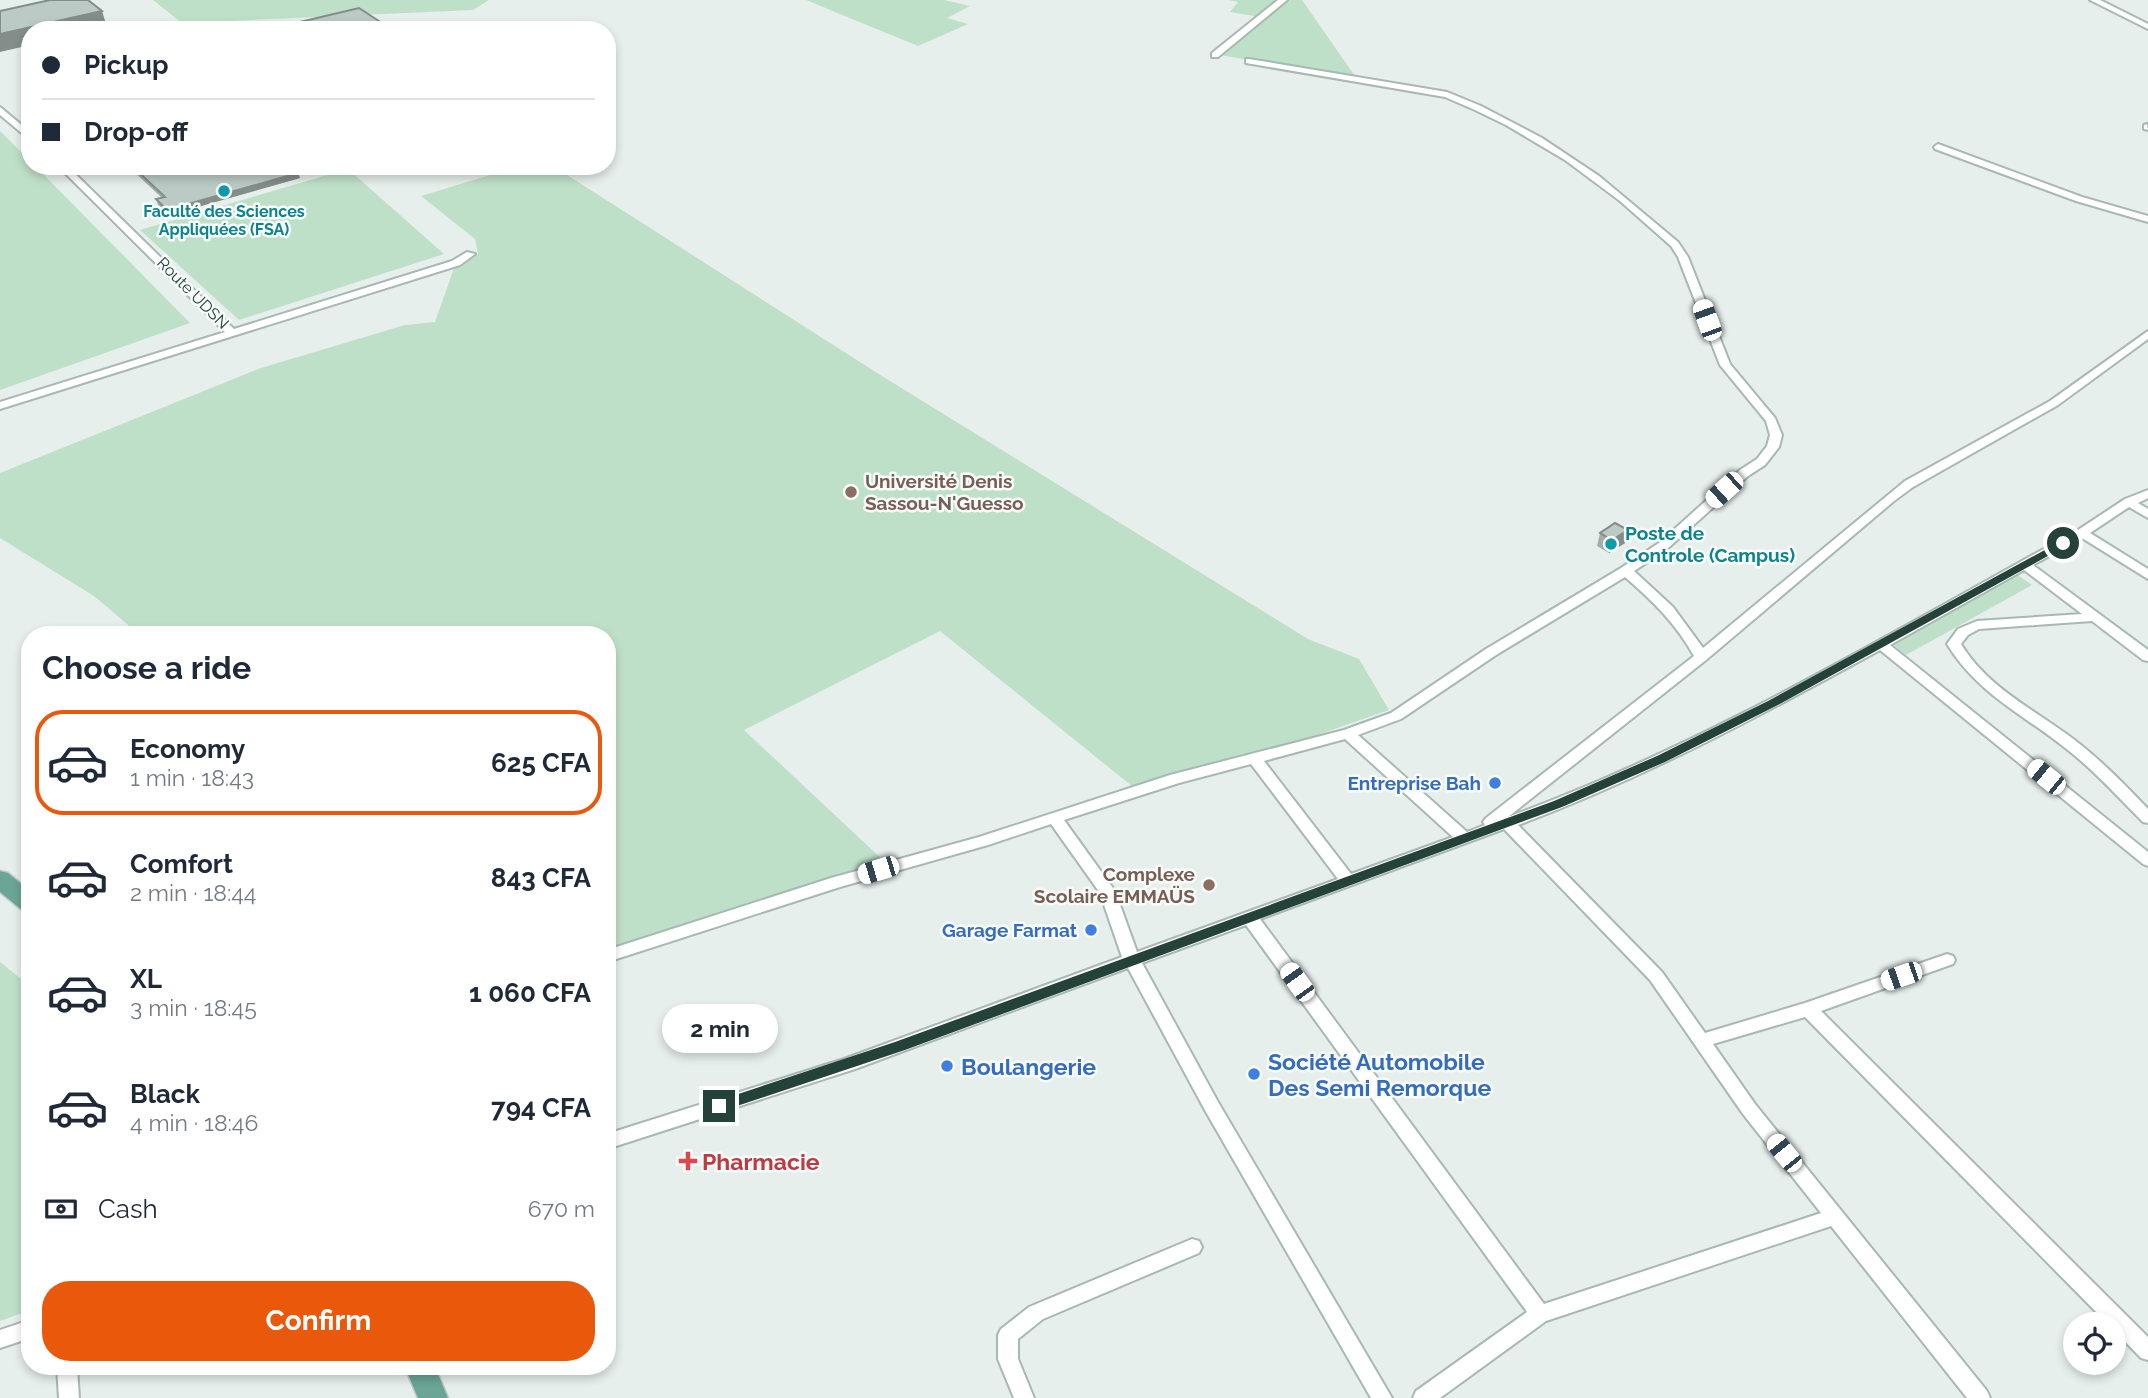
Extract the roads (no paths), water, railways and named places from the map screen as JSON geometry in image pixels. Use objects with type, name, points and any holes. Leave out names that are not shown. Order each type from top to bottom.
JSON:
[{"type":"main road","points":[[0,879],[21,896]]},
{"type":"main road","points":[[423,1375],[433,1398]]},
{"type":"street","points":[[1215,55],[1283,0]]},
{"type":"street","points":[[2094,0],[2148,27]]},
{"type":"street","points":[[616,953],[837,882],[983,841],[1054,817],[1254,758],[1348,734],[1396,716],[1490,652],[1626,571],[1662,546],[1734,481],[1761,461],[1773,447],[1776,435],[1771,420],[1725,365],[1683,257],[1675,244],[1598,182],[1507,120],[1447,95],[1249,61]]},
{"type":"street","points":[[0,110],[21,129]]},
{"type":"street","points":[[1938,147],[2078,199],[2148,219]]},
{"type":"street","name":"Route UDSN","points":[[71,175],[232,333]]},
{"type":"street","points":[[0,405],[456,263],[470,254]]},
{"type":"street","points":[[1471,835],[1702,657],[1900,491],[2053,403],[2148,334]]},
{"type":"street","points":[[616,1139],[849,1064],[1558,804],[1661,759],[1882,645],[2082,533],[2101,517],[2148,494]]},
{"type":"street","points":[[2129,502],[2148,514]]},
{"type":"street","points":[[2082,533],[2148,575]]},
{"type":"street","points":[[2024,564],[2148,657]]},
{"type":"street","points":[[1626,571],[1662,601],[1685,626],[1702,657]]},
{"type":"street","points":[[2095,617],[1977,625],[1964,631],[1954,644],[1961,658],[1982,679],[2081,753],[2148,818]]},
{"type":"street","points":[[1882,645],[2148,860]]},
{"type":"street","points":[[1348,734],[1471,835]]},
{"type":"street","points":[[1254,758],[1347,880]]},
{"type":"street","points":[[1054,817],[1107,891],[1131,959],[1212,1107],[1382,1398]]},
{"type":"street","points":[[1506,822],[1656,976],[1749,1109],[1980,1398]]},
{"type":"street","points":[[1249,916],[1540,1314]]},
{"type":"street","points":[[1701,1041],[1808,1009],[1947,960]]},
{"type":"street","points":[[1808,1009],[2148,1351]]},
{"type":"street","points":[[1423,1398],[1540,1314],[1835,1217]]},
{"type":"street","points":[[1024,1398],[1008,1359],[1009,1335],[1036,1313],[1192,1247]]},
{"type":"street","points":[[0,1339],[21,1332]]},
{"type":"street","points":[[68,1375],[69,1398]]},
{"type":"place","name":"Faculté des Sciences Appliquées (FSA)","points":[[224,191]]},
{"type":"place","name":"Université Denis Sassou-N'Guesso","points":[[851,492]]},
{"type":"place","name":"Poste de Controle (Campus)","points":[[1611,544]]},
{"type":"place","name":"Entreprise Bah","points":[[1495,783]]},
{"type":"place","name":"Complexe Scolaire EMMAÜS","points":[[1209,885]]},
{"type":"place","name":"Garage Farmat","points":[[1091,930]]},
{"type":"place","name":"Boulangerie","points":[[947,1066]]},
{"type":"place","name":"Société Automobile Des Semi Remorque","points":[[1254,1074]]},
{"type":"place","name":"Pharmacie","points":[[688,1161]]}]
